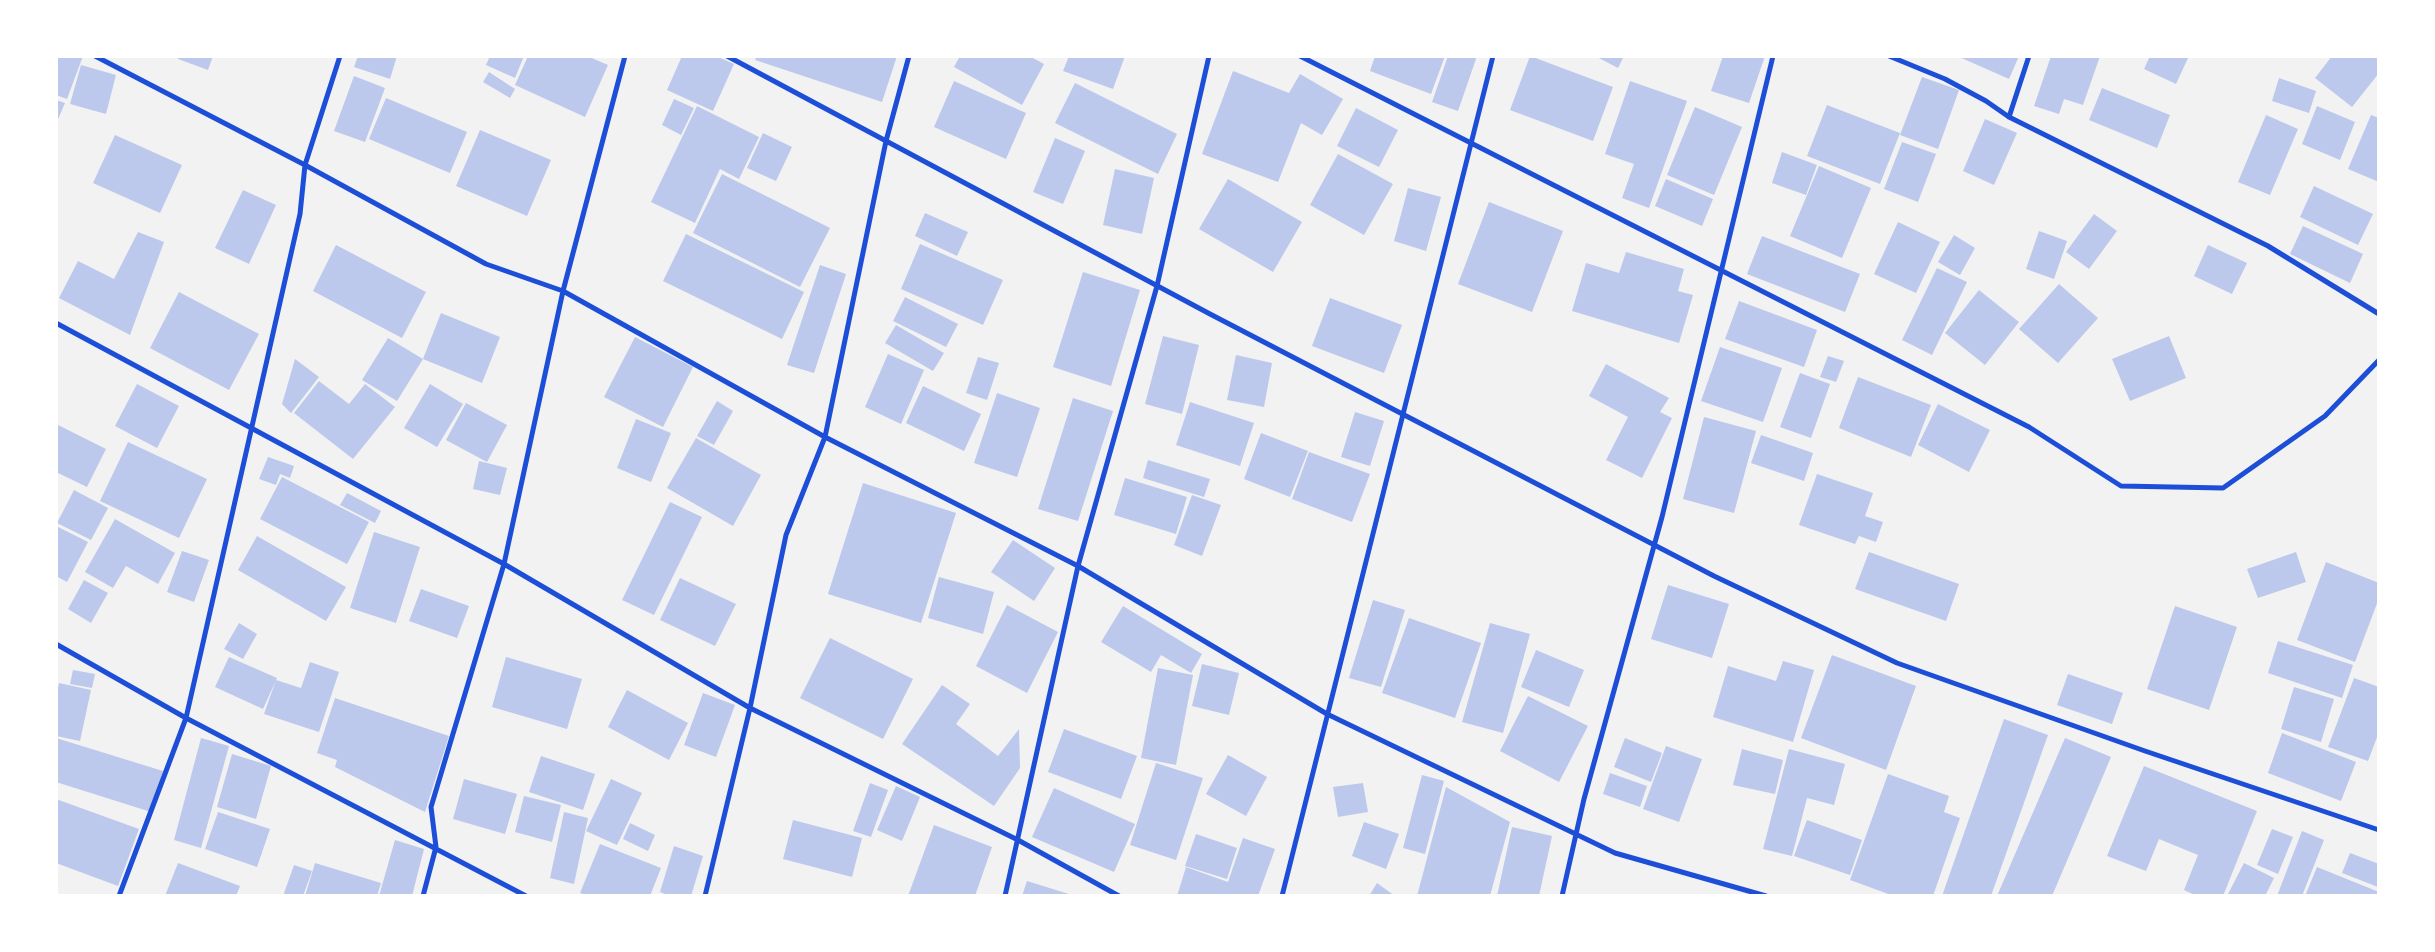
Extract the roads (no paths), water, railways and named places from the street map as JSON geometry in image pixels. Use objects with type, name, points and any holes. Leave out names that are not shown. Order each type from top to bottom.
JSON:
[{"type":"street","points":[[95,56],[305,165],[486,264],[563,291],[826,437],[1078,566],[1327,714],[1614,853],[1766,896]]},
{"type":"street","points":[[119,896],[186,718],[300,214],[305,165],[340,56]]},
{"type":"street","points":[[423,896],[436,847],[431,807],[504,564],[563,291],[625,56]]},
{"type":"street","points":[[727,56],[1158,286],[1654,545],[1714,576],[1897,663],[2145,751],[2379,830]]},
{"type":"street","points":[[705,896],[750,708],[786,536],[826,437],[886,140],[909,56]]},
{"type":"street","points":[[1005,896],[1078,566],[1158,286],[1209,56]]},
{"type":"street","points":[[1300,56],[2029,428],[2121,486],[2224,488],[2325,416],[2379,360]]},
{"type":"street","points":[[1282,896],[1493,56]]},
{"type":"street","points":[[1562,896],[1575,834],[1654,545],[1773,56]]},
{"type":"street","points":[[1889,56],[1945,79],[1986,101],[2009,117],[2268,246],[2379,314]]},
{"type":"street","points":[[2009,117],[2029,56]]},
{"type":"street","points":[[56,324],[504,564],[750,708],[1018,840],[1119,896]]},
{"type":"street","points":[[56,644],[186,718],[436,847],[526,896]]}]
